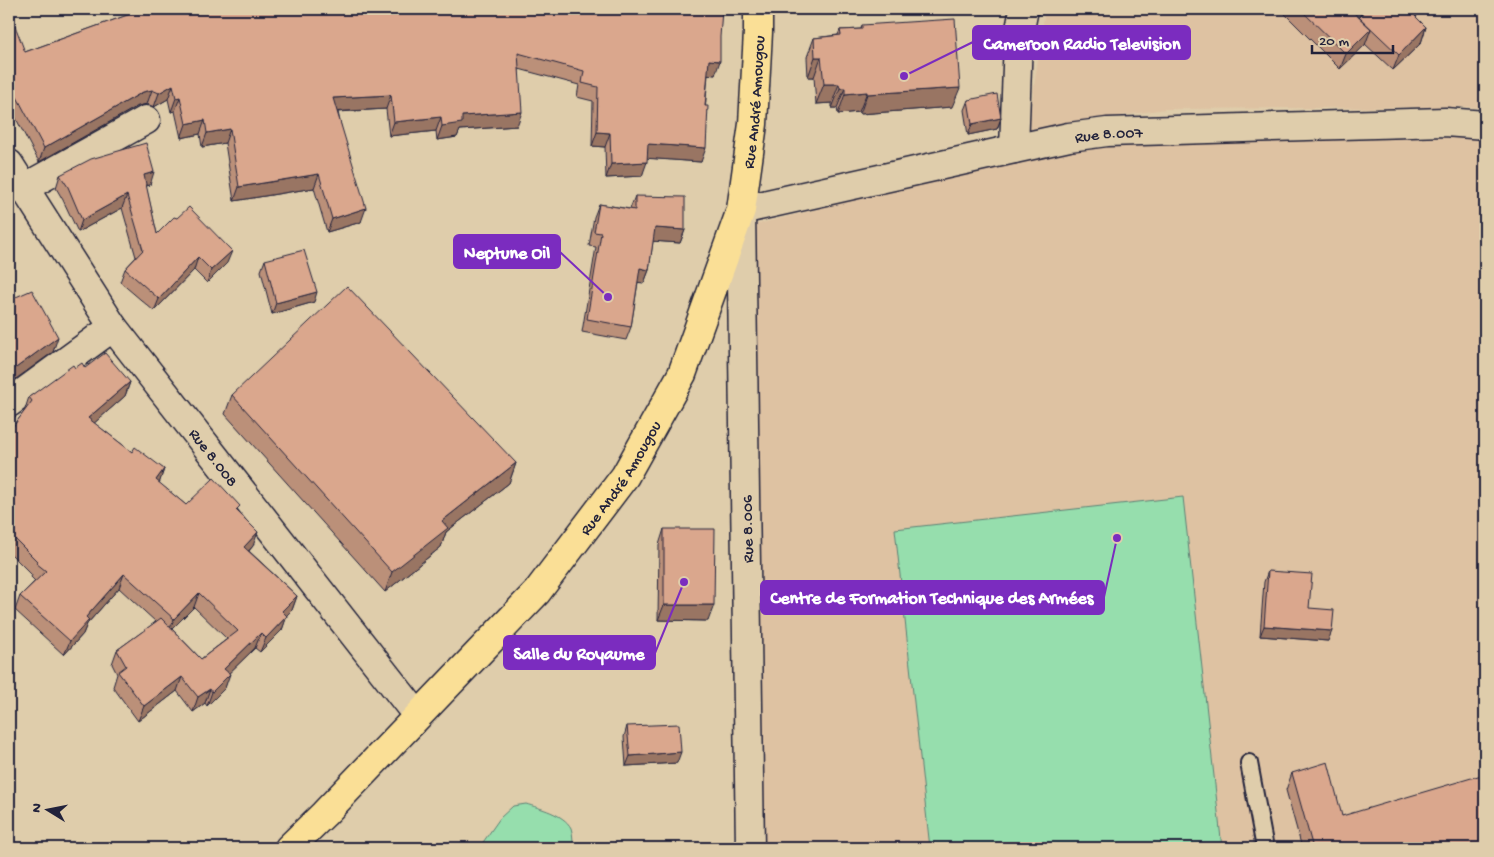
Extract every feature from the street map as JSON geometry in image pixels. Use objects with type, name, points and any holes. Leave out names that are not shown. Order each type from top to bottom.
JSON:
[{"type":"main road","name":"Rue André Amougou","points":[[289,848],[537,592],[624,476],[682,374],[740,210],[753,124],[758,9]]},
{"type":"street","points":[[1014,149],[1018,39],[1024,9]]},
{"type":"street","points":[[24,188],[146,120]]},
{"type":"street","name":"Rue 8.007","points":[[740,210],[1069,137],[1107,132],[1445,122],[1485,125]]},
{"type":"street","name":"Rue 8.008","points":[[9,164],[113,327],[417,715]]},
{"type":"street","name":"Rue 8.006","points":[[740,210],[742,228],[750,848]]},
{"type":"street","points":[[9,403],[113,327]]},
{"type":"lane","points":[[1249,762],[1265,848]]},
{"type":"shaded area","points":[[1045,9],[1485,9],[1485,108],[1165,109],[1028,130]]},
{"type":"shaded area","points":[[1485,134],[1485,848],[755,848],[742,228],[1013,160],[1107,143]]},
{"type":"green space","points":[[1183,497],[1222,848],[930,848],[895,529]]},
{"type":"green space","points":[[526,804],[551,812],[568,823],[572,830],[573,848],[479,848],[500,818],[513,806]]},
{"type":"building","points":[[144,9],[720,9],[722,10],[720,61],[709,60],[705,106],[708,106],[706,148],[648,144],[647,162],[611,164],[610,133],[597,132],[598,87],[582,83],[584,71],[518,53],[522,112],[462,116],[462,123],[442,126],[441,117],[394,122],[391,95],[333,98],[366,208],[332,219],[319,174],[239,187],[230,129],[207,133],[205,120],[186,124],[180,97],[176,98],[173,85],[159,93],[152,90],[143,92],[44,148],[17,97],[9,102],[9,10],[25,52]]},
{"type":"building","points":[[1300,9],[1350,9],[1371,29],[1346,54]]},
{"type":"building","points":[[1366,9],[1414,9],[1411,12],[1426,27],[1399,55],[1359,17]]},
{"type":"building","points":[[955,19],[960,88],[845,94],[845,88],[840,88],[839,84],[824,84],[821,57],[815,57],[814,38],[841,35],[840,30],[862,29],[862,25]]},
{"type":"building","points":[[997,94],[1001,118],[972,124],[968,100]]},
{"type":"building","points":[[146,143],[154,172],[144,175],[157,234],[174,217],[177,218],[189,207],[232,251],[211,270],[198,257],[159,299],[125,269],[143,250],[127,195],[82,220],[68,187],[60,175],[91,159]]},
{"type":"building","points":[[635,196],[685,197],[685,230],[655,228],[649,270],[640,268],[631,327],[587,319],[601,233],[594,232],[599,204],[635,210]]},
{"type":"building","points":[[304,250],[317,292],[276,303],[265,260]]},
{"type":"building","points":[[347,286],[516,463],[442,521],[448,528],[392,572],[232,395]]},
{"type":"building","points":[[32,290],[58,337],[9,373],[9,300]]},
{"type":"building","points":[[105,353],[130,382],[88,418],[132,452],[135,447],[164,469],[156,480],[186,505],[214,478],[240,506],[236,510],[258,532],[244,547],[297,596],[282,611],[287,616],[266,638],[261,633],[224,669],[230,674],[212,692],[210,689],[198,697],[182,677],[144,706],[118,672],[126,666],[117,650],[161,618],[201,659],[238,631],[199,593],[174,619],[124,574],[86,617],[89,620],[70,641],[20,596],[46,571],[36,563],[38,562],[9,533],[9,432],[32,401],[29,397],[73,365],[75,368],[82,363],[85,368]]},
{"type":"building","points":[[664,529],[715,529],[714,605],[664,605]]},
{"type":"building","points":[[1268,571],[1312,574],[1309,608],[1334,610],[1332,631],[1264,626]]},
{"type":"building","points":[[679,724],[681,752],[630,756],[627,726]]},
{"type":"building","points":[[1328,762],[1342,816],[1485,774],[1485,848],[1313,848],[1292,773]]},
{"type":"place","name":"Cameroon Radio Television","points":[[904,76]]},
{"type":"place","name":"Neptune Oil","points":[[608,297]]},
{"type":"place","name":"Centre de Formation Technique des Armées","points":[[1117,538]]},
{"type":"place","name":"Salle du Royaume","points":[[684,582]]}]
